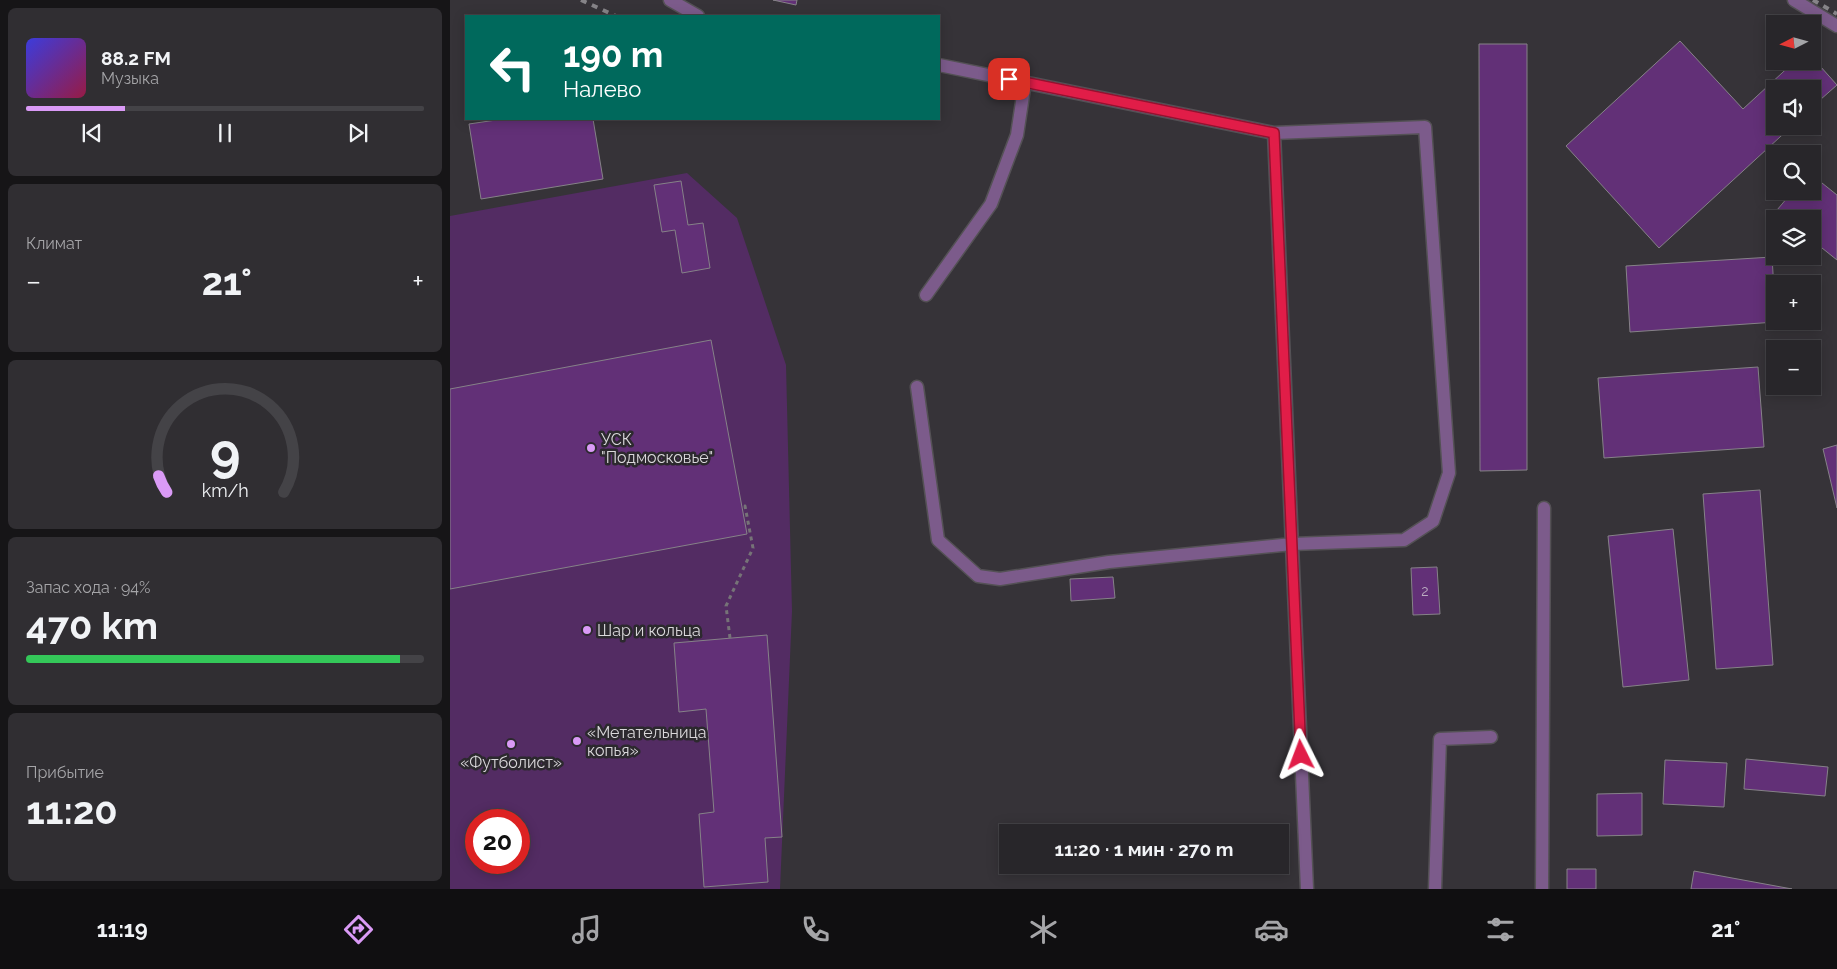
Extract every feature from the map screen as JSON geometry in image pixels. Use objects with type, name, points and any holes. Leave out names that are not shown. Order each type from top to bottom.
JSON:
[{"type":"street","points":[[670,0],[696,15]]},
{"type":"street","points":[[1794,0],[1837,26]]},
{"type":"street","points":[[917,387],[938,540],[978,576],[1000,579],[1109,562],[1292,544],[1404,540],[1433,521],[1449,472],[1425,127],[1274,133],[940,65]]},
{"type":"street","points":[[926,295],[991,204],[1017,135],[1025,82]]},
{"type":"street","points":[[1274,133],[1307,889]]},
{"type":"street","points":[[1542,889],[1544,508]]},
{"type":"street","points":[[1435,889],[1440,739],[1491,737]]},
{"type":"path","points":[[730,638],[726,606],[752,548],[746,506],[742,507]]},
{"type":"shaded area","points":[[687,173],[737,218],[786,365],[792,611],[780,889],[450,889],[450,216]]},
{"type":"building","points":[[773,0],[797,0],[796,5]]},
{"type":"building","points":[[1680,41],[1743,109],[1766,88],[1766,135],[1782,135],[1771,145],[1766,145],[1766,150],[1659,248],[1566,146]]},
{"type":"building","points":[[1479,44],[1527,44],[1527,470],[1480,471]]},
{"type":"building","points":[[1821,67],[1837,85],[1821,99],[1821,80],[1774,80],[1785,70],[1821,70]]},
{"type":"building","points":[[496,120],[593,120],[603,179],[481,199],[469,124]]},
{"type":"building","points":[[681,181],[688,225],[703,223],[710,268],[682,273],[675,230],[662,232],[654,185]]},
{"type":"building","points":[[1821,182],[1837,195],[1837,260],[1821,247],[1821,210],[1777,210],[1785,200],[1821,200]]},
{"type":"building","points":[[1766,257],[1766,265],[1772,265],[1773,275],[1766,275],[1766,323],[1630,332],[1626,266]]},
{"type":"building","name":"УСК \"Подмосковье\"","points":[[711,340],[747,534],[450,589],[450,389]]},
{"type":"building","points":[[1758,367],[1764,447],[1604,458],[1598,378]]},
{"type":"building","points":[[1837,445],[1837,508],[1823,449]]},
{"type":"building","points":[[1760,490],[1773,665],[1716,669],[1703,494]]},
{"type":"building","points":[[1673,529],[1689,680],[1623,687],[1608,536]]},
{"type":"building","points":[[1437,567],[1440,614],[1413,615],[1411,568]]},
{"type":"building","points":[[1113,577],[1115,598],[1071,601],[1070,579]]},
{"type":"building","points":[[767,635],[782,837],[765,838],[768,882],[704,887],[699,814],[714,812],[706,709],[679,712],[674,643]]},
{"type":"building","points":[[1746,759],[1828,767],[1825,796],[1744,789]]},
{"type":"building","points":[[1665,760],[1727,763],[1724,807],[1663,804]]},
{"type":"building","points":[[1642,793],[1642,835],[1597,836],[1597,794]]},
{"type":"building","points":[[1567,869],[1596,869],[1596,889],[1567,889]]},
{"type":"building","points":[[1694,871],[1792,889],[1691,889]]},
{"type":"railway","points":[[581,0],[614,15]]},
{"type":"railway","points":[[1813,0],[1837,14]]},
{"type":"place","name":"УСК \"Подмосковье\"","points":[[591,448]]},
{"type":"place","name":"Шар и кольца","points":[[587,630]]},
{"type":"place","name":"«Метательница копья»","points":[[577,741]]},
{"type":"place","name":"«Футболист»","points":[[511,744]]},
{"type":"route","points":[[1009,79],[1274,133],[1301,755]]}]
